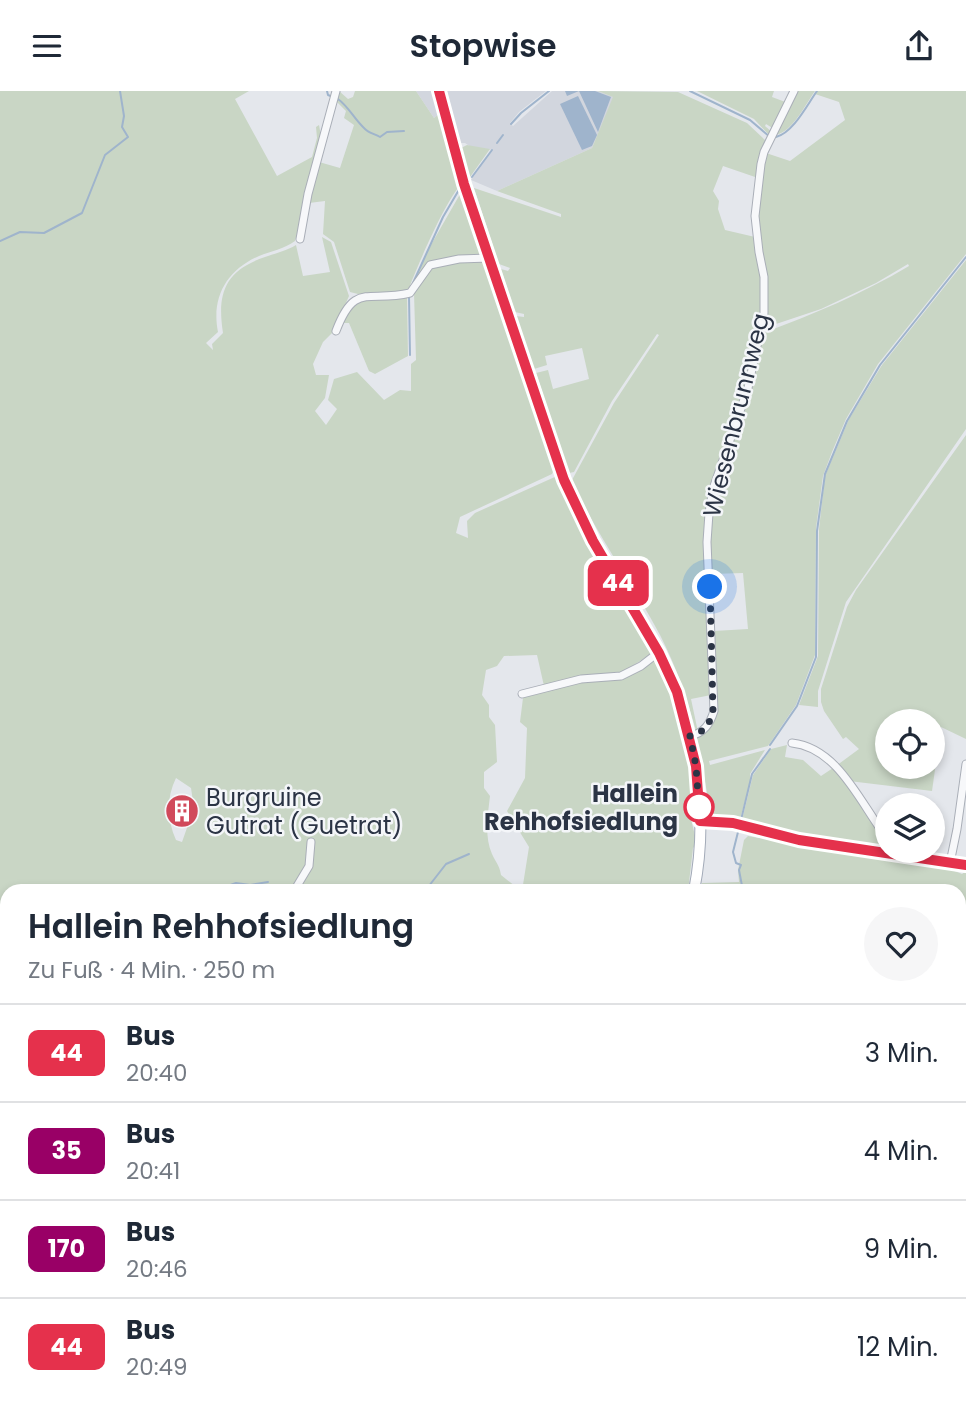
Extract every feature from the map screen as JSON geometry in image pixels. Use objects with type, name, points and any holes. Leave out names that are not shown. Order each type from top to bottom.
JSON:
[{"type":"main road","points":[[439,91],[453,147],[568,490],[593,541],[659,653],[677,692],[696,766],[700,821],[695,884]]},
{"type":"street","points":[[300,239],[308,194],[336,91]]},
{"type":"street","name":"Wiesenbrunnweg","points":[[690,736],[708,726],[713,711],[708,542],[713,489],[748,388],[764,313],[764,277],[755,216],[761,164],[794,91]]},
{"type":"street","points":[[336,331],[347,307],[357,298],[410,293],[425,269],[438,262],[489,258]]},
{"type":"street","points":[[522,694],[581,679],[621,676],[659,653]]},
{"type":"street","points":[[792,743],[802,744],[820,752],[852,787],[875,821]]},
{"type":"street","points":[[950,863],[962,829],[966,764]]},
{"type":"street","points":[[700,821],[733,823],[799,840],[875,850]]},
{"type":"street","points":[[298,884],[309,866],[311,842]]},
{"type":"street","points":[[945,862],[966,865]]},
{"type":"shaded area","points":[[416,91],[434,91],[440,113],[434,118]]},
{"type":"shaded area","points":[[447,91],[546,91],[519,112],[510,123],[513,126],[552,91],[598,91],[614,97],[592,148],[497,191],[471,180],[493,150],[460,143]]},
{"type":"green space","points":[[0,91],[249,91],[235,99],[277,176],[312,157],[317,138],[316,127],[319,125],[321,136],[295,241],[248,262],[230,277],[219,296],[216,319],[218,332],[206,343],[213,350],[212,344],[223,333],[223,296],[226,286],[240,269],[296,245],[303,276],[330,272],[322,237],[331,242],[349,296],[333,332],[323,342],[313,364],[316,375],[329,375],[325,398],[315,411],[326,425],[337,409],[328,400],[334,379],[357,372],[384,400],[400,390],[411,391],[411,364],[416,360],[414,293],[429,269],[437,264],[481,260],[487,262],[555,467],[552,474],[460,517],[456,533],[468,538],[467,521],[475,513],[557,476],[654,652],[620,674],[544,686],[537,655],[504,656],[497,666],[486,670],[482,695],[489,705],[489,717],[495,725],[497,762],[484,772],[484,788],[490,796],[488,840],[501,875],[512,884],[0,884]],"holes":[[[176,778],[191,788],[194,808],[182,842],[176,840],[169,809]]]},
{"type":"green space","points":[[339,91],[348,99],[353,97],[355,91],[416,91],[434,118],[440,113],[461,185],[440,219],[408,291],[362,295],[350,292],[334,242],[323,234],[325,201],[309,203],[319,162],[340,168],[354,125],[344,118],[346,111],[336,101]]},
{"type":"green space","points":[[598,91],[678,92],[747,123],[765,140],[758,178],[723,166],[713,191],[719,201],[718,209],[725,230],[755,237],[762,274],[763,311],[750,373],[710,493],[711,695],[691,699],[698,732],[676,670],[660,635],[592,520],[572,480],[614,403],[659,335],[657,334],[612,401],[574,472],[569,473],[536,373],[548,370],[553,389],[589,379],[582,348],[545,356],[547,365],[534,369],[516,316],[524,317],[524,314],[515,312],[501,269],[508,271],[510,268],[499,264],[474,188],[561,217],[561,214],[497,191],[592,148],[613,97]]},
{"type":"green space","points":[[697,91],[774,91],[772,97],[788,103],[774,129],[766,124],[773,133],[770,136],[754,119]]},
{"type":"green space","points":[[795,91],[815,91],[793,123],[776,135]]},
{"type":"green space","points":[[817,91],[966,91],[966,254],[878,364],[846,419],[823,476],[816,528],[815,655],[796,705],[768,746],[709,761],[710,765],[765,750],[750,774],[740,819],[713,816],[709,813],[697,738],[711,724],[714,631],[748,629],[743,573],[712,574],[709,542],[711,513],[719,477],[763,333],[838,303],[909,266],[908,264],[876,283],[821,309],[764,328],[758,218],[761,175],[766,153],[790,161],[845,120],[839,102],[815,94]]},
{"type":"green space","points":[[467,145],[490,149],[470,177],[461,148]]},
{"type":"green space","points":[[463,189],[483,251],[480,257],[431,262],[412,287],[428,250]]},
{"type":"green space","points":[[966,260],[966,429],[846,602],[818,691],[818,707],[799,705],[818,656],[819,529],[825,476],[849,419],[882,365]]},
{"type":"green space","points":[[407,295],[408,356],[375,374],[369,371],[349,323],[340,323],[354,301]]},
{"type":"green space","points":[[966,435],[966,739],[945,729],[945,709],[875,709],[875,779],[934,779],[932,791],[849,781],[836,766],[859,749],[846,737],[843,739],[821,702],[821,689],[847,607],[856,590]]},
{"type":"green space","points":[[659,659],[685,730],[693,787],[689,803],[697,844],[693,848],[689,884],[523,884],[529,847],[507,811],[525,778],[527,728],[520,722],[523,698],[579,681],[607,680]]},
{"type":"green space","points":[[787,745],[785,757],[803,760],[821,776],[833,768],[875,824],[875,848],[798,835],[742,820],[753,775],[771,749]]},
{"type":"green space","points":[[764,835],[875,855],[875,863],[937,864],[962,874],[966,871],[966,884],[702,884],[739,882],[738,870],[744,840],[748,836],[759,838]]},
{"type":"water","points":[[565,91],[579,91],[567,96]]},
{"type":"water","points":[[579,91],[595,91],[611,97],[598,132]]},
{"type":"water","points":[[578,96],[597,135],[592,146],[582,150],[560,104]]},
{"type":"waterway","points":[[0,241],[20,232],[44,233],[82,213],[105,155],[128,137],[122,127],[124,116],[120,91]]},
{"type":"waterway","points":[[327,91],[328,95],[333,97]]},
{"type":"waterway","points":[[511,124],[549,91]]},
{"type":"waterway","points":[[690,91],[750,120],[770,137]]},
{"type":"waterway","points":[[776,137],[794,124],[817,91]]},
{"type":"waterway","points":[[338,99],[361,125],[380,137],[387,132],[404,131]]},
{"type":"waterway","points":[[497,143],[503,135]]},
{"type":"waterway","points":[[472,177],[492,150]]},
{"type":"waterway","points":[[413,283],[443,217],[460,188]]},
{"type":"waterway","points":[[770,745],[797,706],[816,657],[817,531],[825,474],[847,421],[880,365],[966,257]]},
{"type":"waterway","points":[[409,296],[410,355]]},
{"type":"waterway","points":[[741,820],[752,774],[770,749]]},
{"type":"waterway","points":[[739,828],[733,852],[736,863],[741,865],[739,870],[742,884]]},
{"type":"waterway","points":[[430,884],[446,864],[469,854]]},
{"type":"waterway","points":[[256,884],[268,882]]},
{"type":"waterway","points":[[233,884],[243,884]]},
{"type":"bus line","name":"44","points":[[439,91],[464,184],[564,480],[580,517],[645,627],[677,692],[696,766],[700,821],[733,823],[799,840],[966,865]]},
{"type":"place","name":"Hallein Rehhofsiedlung","points":[[699,807]]},
{"type":"place","name":"Burgruine Gutrat (Guetrat)","points":[[182,811]]},
{"type":"route","points":[[699,807],[696,766],[690,736],[701,732],[712,719],[710,587]]}]
